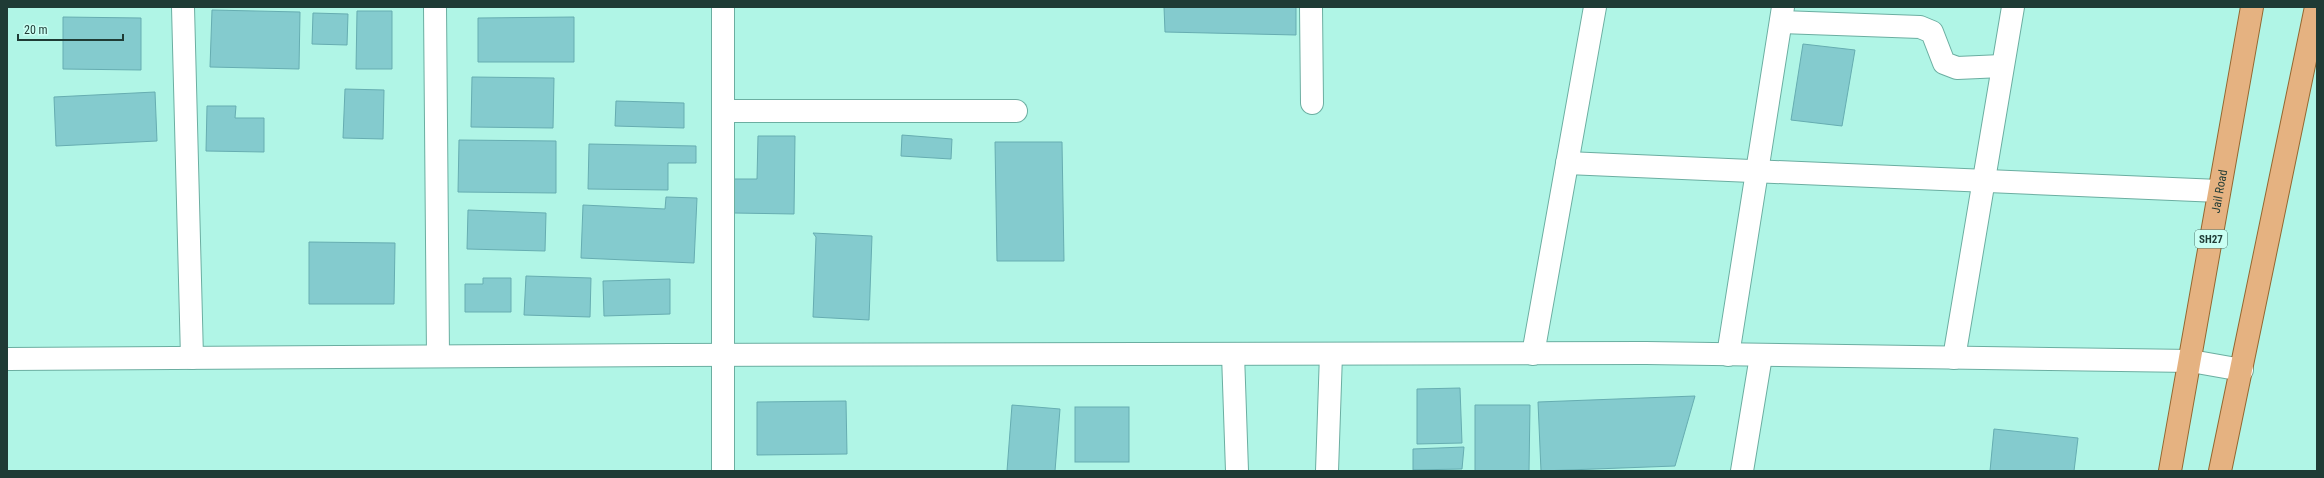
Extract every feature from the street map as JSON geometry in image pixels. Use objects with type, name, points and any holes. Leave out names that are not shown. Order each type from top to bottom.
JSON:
[{"type":"main road","name":"Jail Road","points":[[2170,471],[2252,7]]},
{"type":"main road","points":[[2220,471],[2316,7]]},
{"type":"street","points":[[183,7],[192,358]]},
{"type":"street","points":[[435,7],[438,356]]},
{"type":"street","points":[[723,7],[723,471]]},
{"type":"street","points":[[1311,7],[1312,103]]},
{"type":"street","points":[[1533,354],[1595,7]]},
{"type":"street","points":[[1954,358],[2013,7]]},
{"type":"street","points":[[1728,355],[1782,14],[1920,27],[1932,32],[1944,63],[1957,68],[2002,66]]},
{"type":"street","points":[[723,111],[1016,111]]},
{"type":"street","points":[[1567,163],[2219,191]]},
{"type":"street","points":[[1233,354],[1237,471]]},
{"type":"street","points":[[1327,471],[1331,354]]},
{"type":"street","points":[[7,359],[438,356],[1533,354],[2190,361],[2242,370]]},
{"type":"street","points":[[1742,471],[1761,356]]},
{"type":"building","points":[[1164,7],[1296,7],[1296,35],[1165,32]]},
{"type":"building","points":[[212,10],[300,12],[299,69],[210,67]]},
{"type":"building","points":[[357,11],[392,11],[392,69],[356,69]]},
{"type":"building","points":[[313,13],[348,14],[347,45],[312,44]]},
{"type":"building","points":[[63,17],[141,18],[141,70],[63,69]]},
{"type":"building","points":[[574,17],[574,62],[478,62],[478,18]]},
{"type":"building","points":[[1803,44],[1855,50],[1842,126],[1791,120]]},
{"type":"building","points":[[472,77],[554,78],[553,128],[471,127]]},
{"type":"building","points":[[345,89],[384,90],[383,139],[343,138]]},
{"type":"building","points":[[155,92],[157,141],[56,146],[54,97]]},
{"type":"building","points":[[616,101],[684,103],[684,128],[615,126]]},
{"type":"building","points":[[207,106],[236,106],[235,118],[264,118],[264,152],[206,151]]},
{"type":"building","points":[[902,135],[952,139],[951,159],[901,156]]},
{"type":"building","points":[[758,136],[795,136],[794,214],[734,213],[734,179],[757,179]]},
{"type":"building","points":[[459,140],[556,141],[556,193],[458,192]]},
{"type":"building","points":[[995,142],[1062,142],[1064,261],[997,261]]},
{"type":"building","points":[[589,144],[696,146],[696,163],[668,163],[668,190],[588,189]]},
{"type":"building","points":[[666,197],[697,198],[694,263],[581,258],[583,205],[665,209]]},
{"type":"building","points":[[468,210],[546,213],[545,251],[467,249]]},
{"type":"building","points":[[813,233],[872,236],[869,320],[813,317],[816,237]]},
{"type":"building","points":[[309,242],[395,243],[394,304],[309,304]]},
{"type":"building","points":[[526,276],[591,278],[590,317],[524,315]]},
{"type":"building","points":[[483,278],[511,278],[511,312],[465,312],[465,284],[483,284]]},
{"type":"building","points":[[670,279],[670,314],[604,316],[603,281]]},
{"type":"building","points":[[1460,388],[1462,443],[1417,444],[1417,389]]},
{"type":"building","points":[[1695,396],[1675,466],[1541,471],[1538,402]]},
{"type":"building","points":[[846,401],[847,454],[757,455],[757,402]]},
{"type":"building","points":[[1012,405],[1060,409],[1055,471],[1007,471]]},
{"type":"building","points":[[1475,405],[1530,405],[1529,471],[1475,471]]},
{"type":"building","points":[[1075,407],[1129,407],[1129,462],[1075,462]]},
{"type":"building","points":[[1994,429],[2078,438],[2074,471],[1990,471]]},
{"type":"building","points":[[1464,447],[1462,469],[1413,470],[1413,449]]}]
